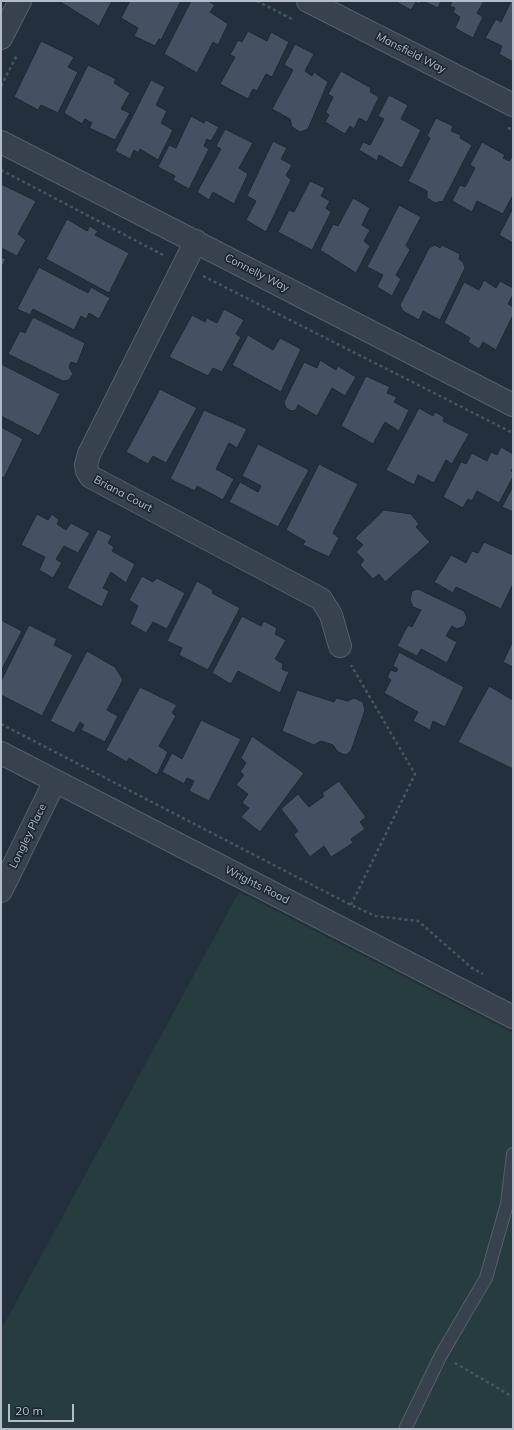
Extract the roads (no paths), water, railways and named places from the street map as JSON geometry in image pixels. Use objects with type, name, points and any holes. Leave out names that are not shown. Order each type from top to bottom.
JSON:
[{"type":"street","points":[[1,38],[20,1]]},
{"type":"street","name":"Mansfield Way","points":[[308,1],[513,105]]},
{"type":"street","name":"Connelly Way","points":[[1,142],[513,404]]},
{"type":"street","name":"Briana Court","points":[[196,241],[89,454],[86,465],[87,471],[91,477],[322,599],[331,615],[340,646]]},
{"type":"street","name":"Wrights Road","points":[[1,753],[513,1017]]},
{"type":"street","name":"Longley Place","points":[[1,891],[55,781]]},
{"type":"lane","points":[[405,1429],[440,1355],[486,1278],[507,1204],[513,1154]]}]
